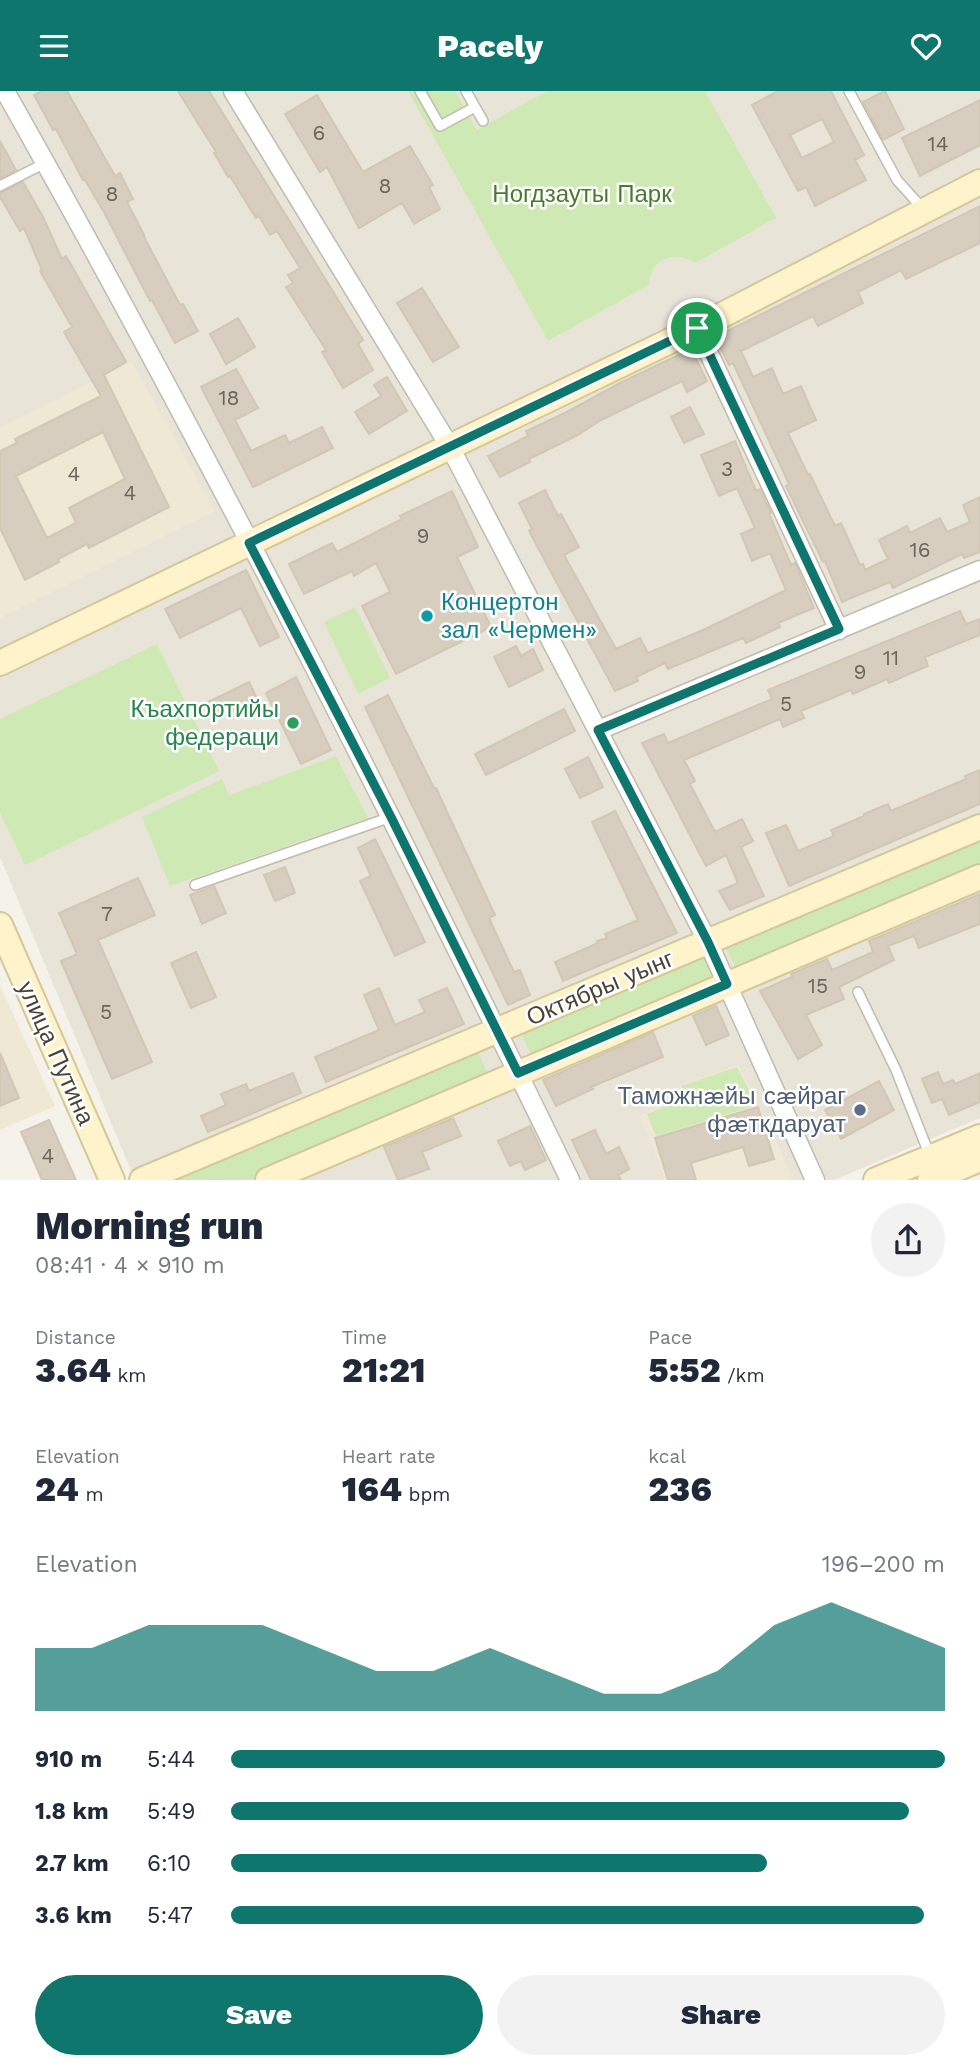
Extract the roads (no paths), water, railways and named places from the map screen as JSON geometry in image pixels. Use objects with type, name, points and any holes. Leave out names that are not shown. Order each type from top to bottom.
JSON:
[{"type":"street","points":[[5,91],[249,543],[391,817],[570,1180]]},
{"type":"street","points":[[233,91],[450,447],[708,942],[815,1180]]},
{"type":"street","points":[[0,663],[697,328],[980,182]]},
{"type":"street","points":[[697,328],[839,629]]},
{"type":"street","points":[[598,730],[980,570]]},
{"type":"street","name":"Октябры уынг","points":[[142,1180],[980,827]]},
{"type":"street","name":"Октябры уынг","points":[[268,1180],[980,877]]},
{"type":"street","name":"улица Путина","points":[[2,934],[112,1180]]},
{"type":"street","points":[[930,1169],[980,1137]]},
{"type":"street","points":[[876,1180],[980,1159]]},
{"type":"lane","points":[[420,91],[440,126],[475,107]]},
{"type":"lane","points":[[466,91],[483,121]]},
{"type":"lane","points":[[849,91],[897,180],[925,211]]},
{"type":"lane","points":[[0,186],[45,163]]},
{"type":"lane","points":[[195,885],[391,817]]},
{"type":"lane","points":[[858,992],[896,1070],[930,1169]]},
{"type":"place","name":"Концертон зал «Чермен»","points":[[427,616]]},
{"type":"place","name":"Къахпортийы федераци","points":[[293,723]]},
{"type":"place","name":"Таможнæйы сæйраг фæткдаруат","points":[[860,1110]]},
{"type":"park label","name":"Ногдзауты Парк","points":[[582,194]]}]
